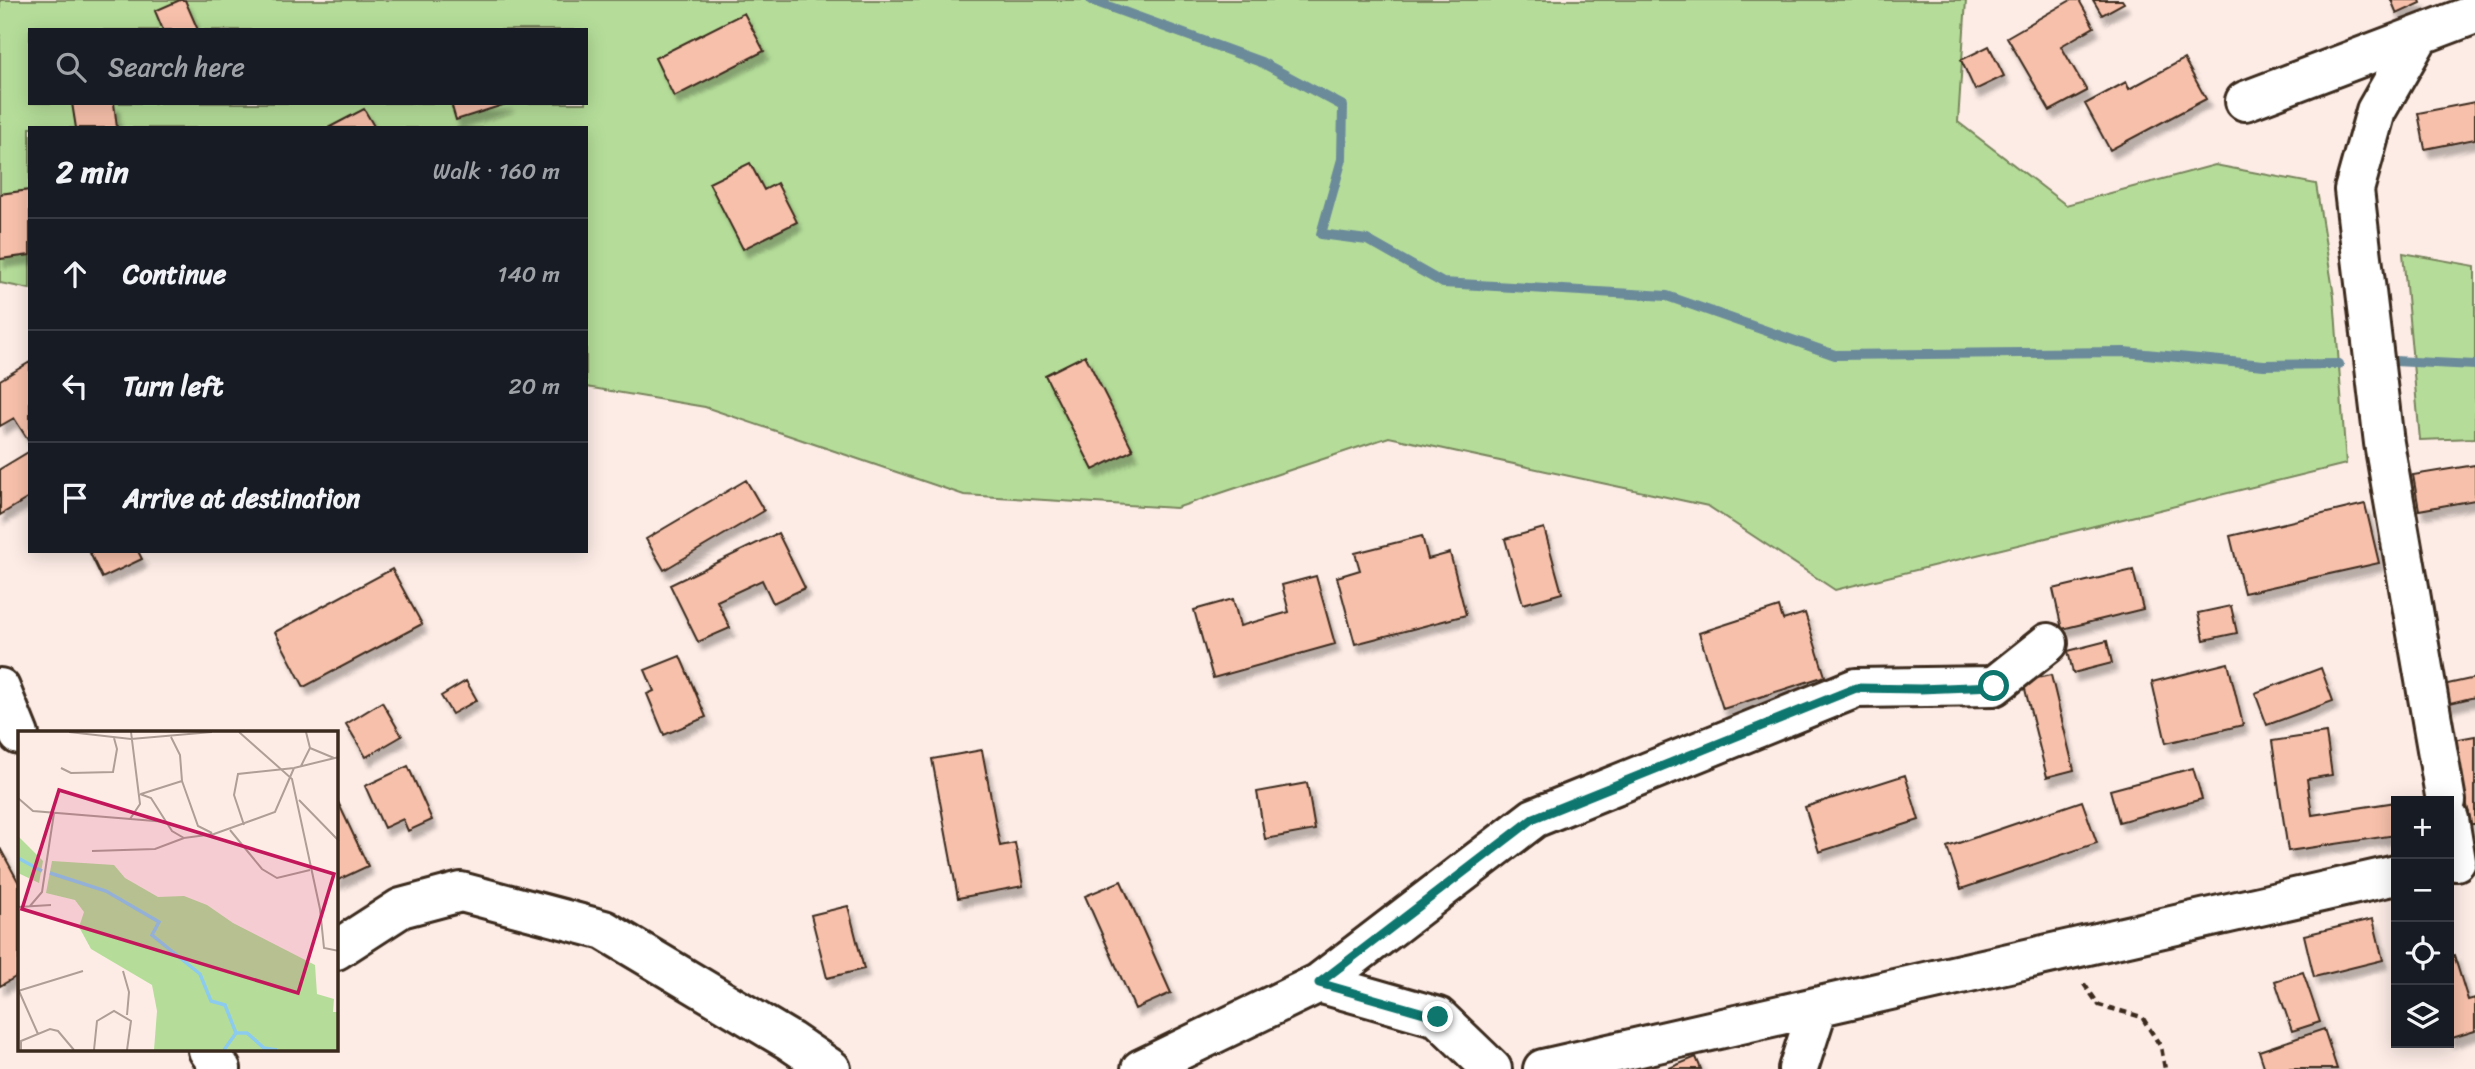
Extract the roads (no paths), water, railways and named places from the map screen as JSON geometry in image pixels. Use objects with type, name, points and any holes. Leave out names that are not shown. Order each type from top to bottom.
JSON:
[{"type":"street","points":[[2245,101],[2475,14]]},
{"type":"street","points":[[2419,36],[2376,111],[2354,190],[2384,443],[2445,796]]},
{"type":"street","points":[[1141,1069],[1319,983],[1534,818],[1856,688],[1994,686],[2048,643]]},
{"type":"street","points":[[0,688],[18,733]]},
{"type":"street","points":[[2454,838],[2460,860]]},
{"type":"street","points":[[1543,1069],[2391,876]]},
{"type":"street","points":[[338,949],[401,908],[461,892],[604,930],[790,1041],[831,1069]]},
{"type":"street","points":[[1319,983],[1438,1017],[1492,1069]]},
{"type":"street","points":[[1798,1069],[1818,1007]]},
{"type":"street","points":[[209,1052],[221,1069]]},
{"type":"waterway","points":[[1091,0],[1261,62],[1343,106],[1342,159],[1321,234],[1367,240],[1443,283],[1667,296],[1835,355],[2124,352],[2264,365],[2339,364]]},
{"type":"waterway","points":[[2394,361],[2475,365]]}]
